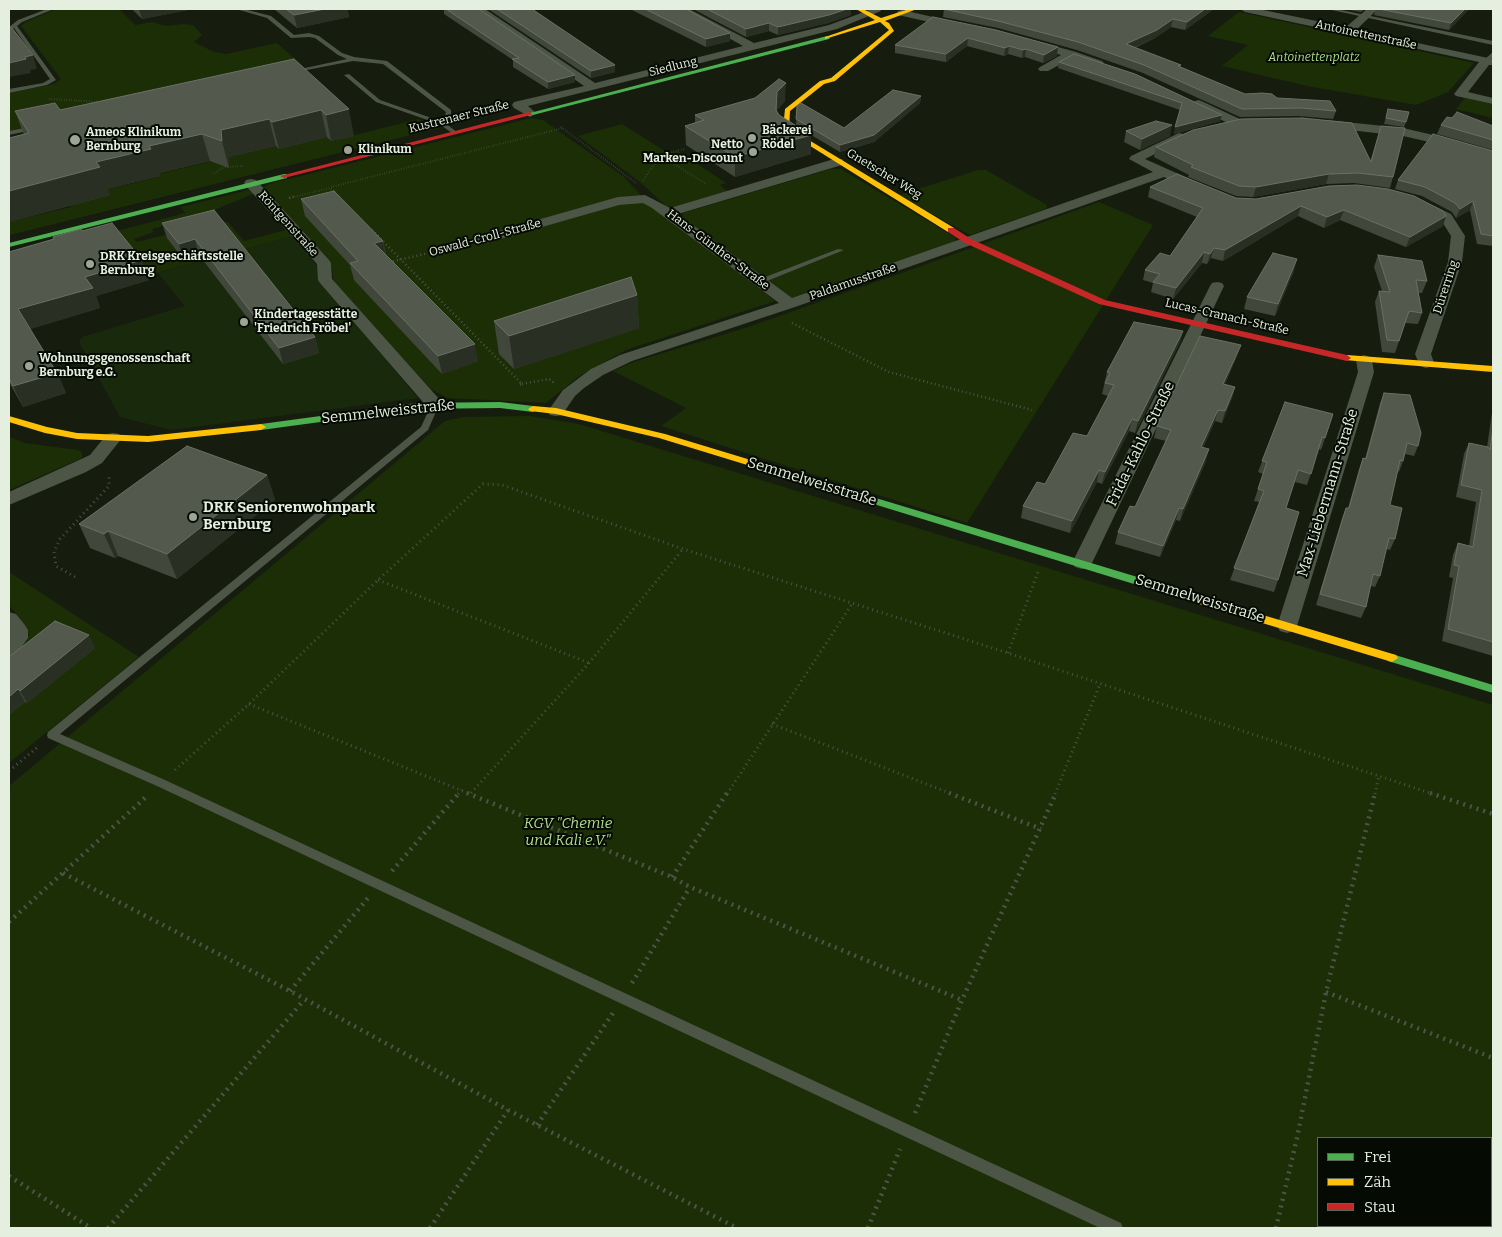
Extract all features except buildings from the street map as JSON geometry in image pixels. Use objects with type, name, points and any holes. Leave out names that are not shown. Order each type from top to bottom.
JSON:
[{"type":"street","points":[[485,9],[593,87]]},
{"type":"street","points":[[682,9],[753,47]]},
{"type":"street","name":"Kustrenaer Straße","points":[[9,245],[802,45],[874,14],[902,13],[914,9]]},
{"type":"street","name":"Antoinettenstraße","points":[[1245,9],[1491,59]]},
{"type":"street","points":[[1348,31],[1369,12]]},
{"type":"street","points":[[902,13],[969,27]]},
{"type":"street","name":"Siedlung","points":[[534,112],[518,105],[833,27],[874,14]]},
{"type":"street","name":"Gnetscher Weg","points":[[874,14],[891,27],[892,30],[833,80],[822,82],[787,110],[786,129],[968,241]]},
{"type":"street","points":[[1022,40],[1110,67]]},
{"type":"street","points":[[1044,69],[1072,54]]},
{"type":"street","name":"Antoinettenstraße","points":[[1491,59],[1460,94],[1493,101]]},
{"type":"street","points":[[1192,101],[1243,123],[1214,128]]},
{"type":"street","points":[[1309,123],[1403,132],[1455,144],[1493,156]]},
{"type":"street","points":[[1192,133],[1135,159],[1163,173],[1210,192]]},
{"type":"street","points":[[667,213],[838,162]]},
{"type":"street","name":"Paldamusstraße","points":[[556,411],[569,393],[597,372],[626,358],[790,304],[1163,173]]},
{"type":"street","name":"Röntgenstraße","points":[[251,183],[324,263],[325,280],[435,405]]},
{"type":"street","name":"Hans-Günther-Straße","points":[[645,198],[790,304]]},
{"type":"street","name":"Oswald-Croll-Straße","points":[[479,241],[618,201],[645,198]]},
{"type":"street","name":"Dürerring","points":[[1408,199],[1446,216],[1458,236],[1455,262],[1423,354],[1426,363]]},
{"type":"street","name":"Lucas-Cranach-Straße","points":[[968,241],[1102,302],[1344,358],[1493,369]]},
{"type":"street","name":"Frida-Kahlo-Straße","points":[[1082,563],[1217,286]]},
{"type":"street","name":"Max-Liebermann-Straße","points":[[1287,626],[1366,372],[1364,360]]},
{"type":"street","name":"Semmelweisstraße","points":[[9,419],[46,430],[77,436],[148,439],[209,434],[395,408],[435,405],[500,405],[556,411],[662,436],[1493,689]]},
{"type":"street","points":[[9,499],[96,459],[113,438]]},
{"type":"street","points":[[9,619],[18,630],[18,638],[9,650]]},
{"type":"lane","points":[[9,91],[45,84],[53,80],[12,28],[20,22],[51,9]]},
{"type":"lane","points":[[239,9],[269,17],[293,36],[317,36],[340,54],[354,59],[385,62],[449,111],[448,116],[442,122]]},
{"type":"lane","points":[[1330,9],[1369,12],[1493,42]]},
{"type":"lane","points":[[288,73],[354,59]]},
{"type":"lane","points":[[347,75],[378,101],[429,120],[442,122],[454,132]]},
{"type":"lane","points":[[9,133],[38,127]]},
{"type":"lane","points":[[759,281],[840,250]]},
{"type":"lane","points":[[435,405],[425,428],[52,735],[161,783],[1116,1228]]},
{"type":"path","points":[[21,88],[39,97],[104,102]]},
{"type":"path","points":[[534,112],[562,128],[634,181]]},
{"type":"path","points":[[269,203],[562,128]]},
{"type":"path","points":[[642,183],[660,155],[684,148]]},
{"type":"path","points":[[660,155],[724,195]]},
{"type":"path","points":[[330,188],[337,194]]},
{"type":"path","points":[[369,226],[522,384]]},
{"type":"path","name":"Oswald-Croll-Straße","points":[[382,264],[479,241]]},
{"type":"path","points":[[769,311],[889,372],[1032,410]]},
{"type":"path","points":[[513,387],[549,379],[569,393]]},
{"type":"path","points":[[75,577],[56,566],[54,552],[60,539],[109,486],[110,476],[107,468],[96,459]]},
{"type":"path","points":[[9,922],[249,704],[378,580],[483,484],[502,485],[683,548],[1008,653],[1493,814]]},
{"type":"path","points":[[470,794],[589,663],[683,548]]},
{"type":"path","points":[[1008,653],[1045,552]]},
{"type":"path","points":[[378,580],[589,663]]},
{"type":"path","points":[[672,877],[852,604]]},
{"type":"path","points":[[868,1228],[962,1000],[1041,829],[1100,684]]},
{"type":"path","points":[[249,704],[672,877],[690,887],[962,1000]]},
{"type":"path","points":[[772,724],[1041,829]]},
{"type":"path","points":[[9,771],[52,735]]},
{"type":"path","points":[[1276,1228],[1297,1138],[1326,992],[1379,776]]},
{"type":"path","points":[[63,873],[508,1110],[737,1228]]},
{"type":"path","points":[[1326,992],[1493,1058]]},
{"type":"path","points":[[108,1228],[304,1000]]},
{"type":"path","points":[[430,1228],[508,1110]]},
{"type":"path","points":[[9,1176],[92,1228]]},
{"type":"shaded area","name":"Kindertagesstätte 'Friedrich Fröbel'","points":[[294,236],[317,266],[319,279],[418,398],[171,430],[120,417],[79,342],[82,337],[185,306],[158,273]]},
{"type":"green space","points":[[56,9],[119,9],[135,25],[152,22],[166,26],[193,25],[202,35],[194,42],[214,52],[226,54],[277,43],[304,67],[9,131],[9,93],[54,84],[61,79],[21,26]]},
{"type":"green space","name":"Antoinettenplatz","points":[[1239,12],[1474,63],[1448,92],[1416,105],[1307,86],[1222,66],[1248,45],[1208,36]]},
{"type":"green space","points":[[1465,98],[1493,104],[1493,118],[1456,109]]},
{"type":"green space","points":[[531,118],[543,120],[624,177],[649,204],[775,301],[626,350],[578,377],[546,403],[447,398],[431,389],[334,284],[332,267],[264,193],[263,188],[269,184]]},
{"type":"green space","points":[[418,119],[439,128],[10,235],[9,232],[9,222],[71,207],[71,205],[106,190],[159,177],[158,174],[276,146],[279,149],[327,137],[332,141]]},
{"type":"green space","points":[[622,124],[668,153],[678,151],[726,183],[720,185],[727,191],[679,207],[666,206],[640,182],[578,136]]},
{"type":"green space","points":[[831,169],[841,169],[956,238],[954,242],[792,299],[682,219],[683,213]]},
{"type":"green space","points":[[978,170],[986,170],[1047,205],[1046,209],[970,235],[899,195]]},
{"type":"green space","points":[[248,190],[254,192],[253,194],[197,217],[152,229],[154,232],[134,239],[137,242],[215,222],[228,222],[244,241],[289,229],[294,236],[146,276],[110,233],[185,213],[181,207]]},
{"type":"green space","points":[[1099,202],[1153,225],[967,523],[661,426],[686,408],[613,371],[634,362],[748,327]]},
{"type":"green space","name":"KGV \"Chemie und Kali e.V.\"","points":[[530,416],[579,424],[1493,705],[1493,1228],[9,1228],[9,786],[445,421],[463,417]]},
{"type":"green space","points":[[9,437],[25,443],[78,450],[82,452],[82,458],[9,490]]},
{"type":"green space","points":[[9,572],[139,657],[9,763],[9,659],[21,649],[29,635],[26,626],[9,605]]},
{"type":"traffic: fast","points":[[529,114],[827,38]]},
{"type":"traffic: fast","points":[[9,245],[284,176]]},
{"type":"traffic: fast","points":[[261,427],[417,406],[500,405],[533,409]]},
{"type":"traffic: fast","points":[[793,476],[1203,601]]},
{"type":"traffic: fast","points":[[1392,658],[1493,689]]},
{"type":"traffic: slow","points":[[859,9],[887,24],[892,30],[833,80],[822,82],[787,110],[786,129],[951,230]]},
{"type":"traffic: slow","points":[[827,38],[914,9]]},
{"type":"traffic: slow","points":[[1347,358],[1493,369]]},
{"type":"traffic: slow","points":[[533,409],[556,411],[662,436],[793,476]]},
{"type":"traffic: slow","points":[[9,419],[45,430],[77,436],[148,439],[261,427]]},
{"type":"traffic: slow","points":[[1203,601],[1392,658]]},
{"type":"traffic: jam","points":[[284,176],[529,114]]},
{"type":"traffic: jam","points":[[951,230],[968,241],[1102,302],[1347,358]]},
{"type":"place","name":"Bäckerei Rödel","points":[[752,138]]},
{"type":"place","name":"Ameos Klinikum Bernburg","points":[[75,140]]},
{"type":"place","name":"Klinikum","points":[[348,150]]},
{"type":"place","name":"Netto Marken-Discount","points":[[753,152]]},
{"type":"place","name":"DRK Kreisgeschäftsstelle Bernburg","points":[[90,264]]},
{"type":"place","name":"Kindertagesstätte 'Friedrich Fröbel'","points":[[244,322]]},
{"type":"place","name":"Wohnungsgenossenschaft Bernburg e.G.","points":[[29,366]]},
{"type":"place","name":"DRK Seniorenwohnpark Bernburg","points":[[193,517]]}]
